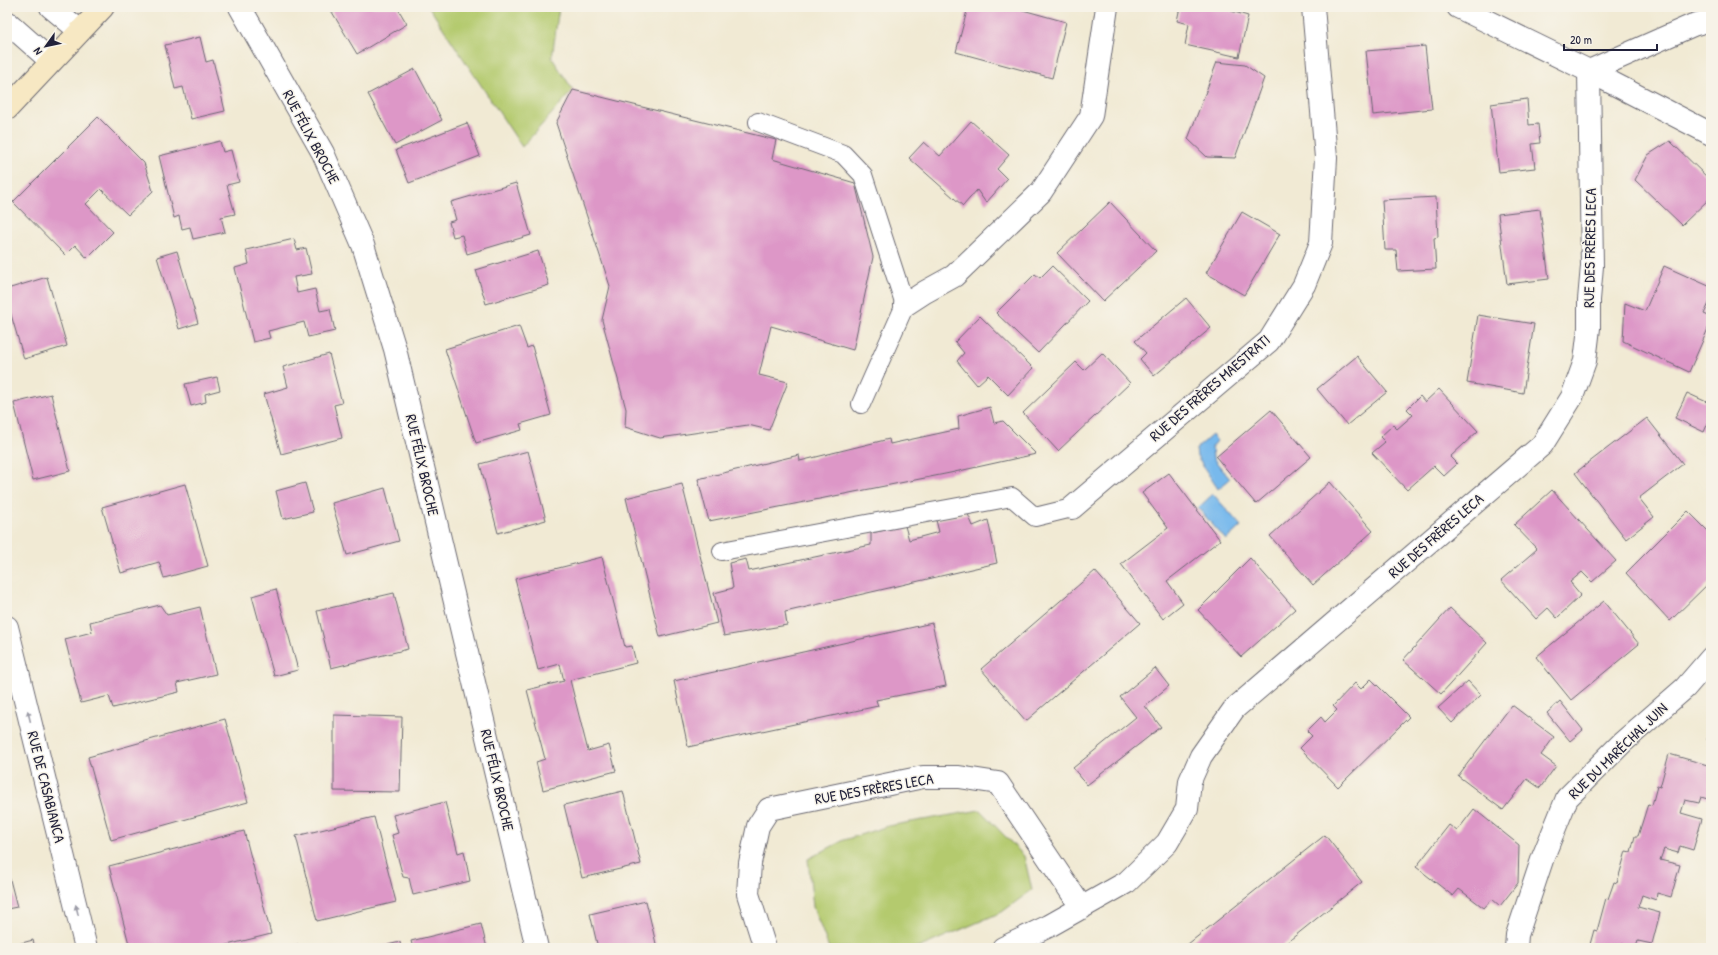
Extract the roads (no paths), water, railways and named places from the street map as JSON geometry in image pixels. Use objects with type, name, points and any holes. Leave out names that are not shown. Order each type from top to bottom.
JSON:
[{"type":"main road","points":[[7,109],[104,7]]},
{"type":"street","points":[[52,7],[80,31]]},
{"type":"street","name":"RUE FÉLIX BROCHE","points":[[240,7],[323,153],[362,245],[395,349],[537,948]]},
{"type":"street","points":[[905,305],[954,276],[1041,192],[1091,116],[1107,7]]},
{"type":"street","name":"RUE DES FRÈRES MAESTRATI","points":[[1072,508],[1268,340],[1304,285],[1321,243],[1326,158],[1313,7]]},
{"type":"street","points":[[1458,7],[1589,71],[1711,134]]},
{"type":"street","points":[[1589,71],[1693,25],[1711,20]]},
{"type":"street","points":[[7,22],[52,60]]},
{"type":"street","name":"RUE DES FRÈRES LECA","points":[[1003,948],[1082,908],[1127,882],[1167,844],[1187,809],[1190,781],[1201,756],[1234,709],[1542,445],[1572,397],[1585,361],[1589,328],[1589,300],[1592,266],[1589,71]]},
{"type":"street","name":"RUE DE CASABIANCA","points":[[7,627],[86,948]]},
{"type":"street","name":"RUE DU MARÉCHAL JUIN","points":[[1516,948],[1517,935],[1543,857],[1566,798],[1623,742],[1686,688],[1711,658]]},
{"type":"street","name":"RUE DES FRÈRES LECA","points":[[765,948],[748,894],[750,863],[758,826],[769,809],[923,777],[959,777],[998,783],[1082,908]]},
{"type":"lane","points":[[758,122],[843,154],[863,175],[905,305],[861,404]]},
{"type":"lane","points":[[722,551],[1012,497],[1035,517],[1072,508]]},
{"type":"water","points":[[1212,435],[1217,441],[1212,447],[1213,458],[1230,479],[1218,489],[1197,457],[1196,449]]},
{"type":"water","points":[[1213,494],[1241,526],[1226,540],[1198,508]]}]
